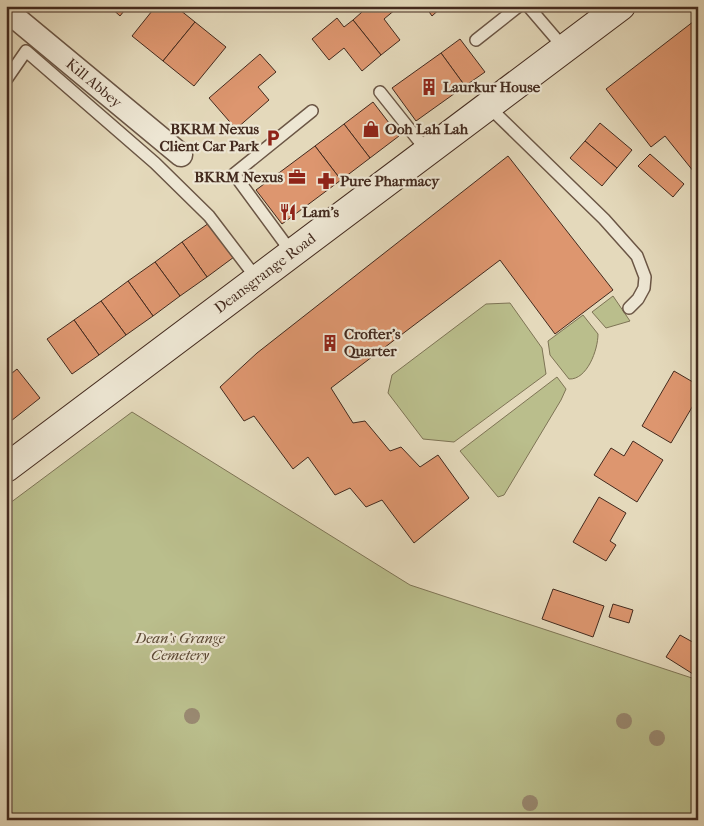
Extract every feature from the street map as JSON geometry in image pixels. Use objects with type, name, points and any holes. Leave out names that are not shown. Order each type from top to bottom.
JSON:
[{"type":"main road","name":"Deansgrange Road","points":[[6,468],[621,6]]},
{"type":"street","name":"Kill Abbey","points":[[6,10],[181,156]]},
{"type":"lane","points":[[476,40],[519,6]]},
{"type":"lane","points":[[528,6],[564,48]]},
{"type":"lane","points":[[6,80],[26,51],[155,163],[209,216],[257,279]]},
{"type":"lane","points":[[380,92],[427,151]]},
{"type":"lane","points":[[488,106],[604,219],[637,256],[645,277],[644,288],[638,299],[629,308]]},
{"type":"lane","points":[[292,253],[234,174],[312,112]]},
{"type":"green space","points":[[613,296],[630,321],[606,328],[592,312]]},
{"type":"green space","points":[[510,303],[542,348],[546,374],[454,442],[423,439],[388,393],[392,375],[486,304]]},
{"type":"green space","points":[[583,315],[598,334],[596,348],[594,356],[581,375],[569,379],[550,355],[548,341]]},
{"type":"green space","points":[[557,377],[566,389],[561,400],[504,495],[498,497],[460,451]]},
{"type":"green space","name":"Dean's Grange Cemetery","points":[[132,412],[410,585],[698,680],[698,820],[6,820],[6,506]]},
{"type":"building","points":[[109,6],[128,6],[120,16]]},
{"type":"building","points":[[156,6],[175,6],[195,22],[163,61],[132,36]]},
{"type":"building","points":[[358,6],[394,6],[396,9],[384,19],[400,40],[381,55],[353,20],[362,12]]},
{"type":"building","points":[[425,6],[443,6],[432,16]]},
{"type":"building","points":[[337,18],[344,27],[353,20],[381,55],[362,71],[344,48],[329,60],[312,39]]},
{"type":"building","points":[[698,18],[698,110],[695,112],[698,115],[698,177],[665,136],[651,147],[606,89]]},
{"type":"building","points":[[195,22],[226,47],[194,86],[163,61]]},
{"type":"building","points":[[460,39],[485,72],[465,86],[441,53]]},
{"type":"building","name":"Laurkur House","points":[[441,53],[465,86],[416,121],[392,88]]},
{"type":"building","points":[[260,54],[276,72],[258,87],[269,100],[236,129],[209,98]]},
{"type":"building","points":[[373,102],[399,136],[370,158],[344,124]]},
{"type":"building","points":[[600,123],[632,150],[617,168],[585,141]]},
{"type":"building","points":[[344,124],[370,158],[341,180],[315,146]]},
{"type":"building","points":[[585,141],[617,168],[602,186],[570,158]]},
{"type":"building","points":[[315,146],[341,180],[282,224],[256,190]]},
{"type":"building","points":[[650,154],[684,184],[673,197],[638,166]]},
{"type":"building","name":"Crofter's Quarter","points":[[508,156],[613,290],[555,334],[500,260],[331,388],[353,423],[365,421],[390,451],[401,447],[420,467],[438,455],[469,498],[414,543],[382,500],[366,507],[350,488],[335,495],[308,457],[293,469],[254,416],[244,421],[220,387],[257,353]]},
{"type":"building","points":[[209,223],[234,257],[207,277],[182,242]]},
{"type":"building","points":[[182,242],[207,277],[180,296],[155,262]]},
{"type":"building","points":[[155,262],[180,296],[153,316],[128,281]]},
{"type":"building","points":[[128,281],[153,316],[126,335],[101,301]]},
{"type":"building","points":[[101,301],[126,335],[99,355],[74,320]]},
{"type":"building","points":[[74,320],[99,355],[72,374],[47,339]]},
{"type":"building","points":[[17,369],[40,398],[11,421],[6,416],[6,378]]},
{"type":"building","points":[[674,371],[698,385],[698,397],[671,443],[642,426]]},
{"type":"building","points":[[633,441],[663,460],[637,502],[594,475],[611,448],[624,456]]},
{"type":"building","points":[[599,497],[626,513],[610,541],[616,545],[606,561],[573,542]]},
{"type":"building","points":[[553,589],[604,606],[593,637],[542,619]]},
{"type":"building","points":[[613,604],[633,610],[629,623],[609,617]]},
{"type":"building","points":[[680,635],[698,645],[698,666],[693,674],[666,657]]},
{"type":"place","name":"Laurkur House","points":[[429,87]]},
{"type":"place","name":"Ooh Lah Lah","points":[[371,129]]},
{"type":"place","name":"BKRM Nexus Client Car Park","points":[[273,138]]},
{"type":"place","name":"BKRM Nexus","points":[[297,177]]},
{"type":"place","name":"Pure Pharmacy","points":[[326,181]]},
{"type":"place","name":"Lam's","points":[[288,212]]},
{"type":"place","name":"Crofter's Quarter","points":[[330,343]]}]
